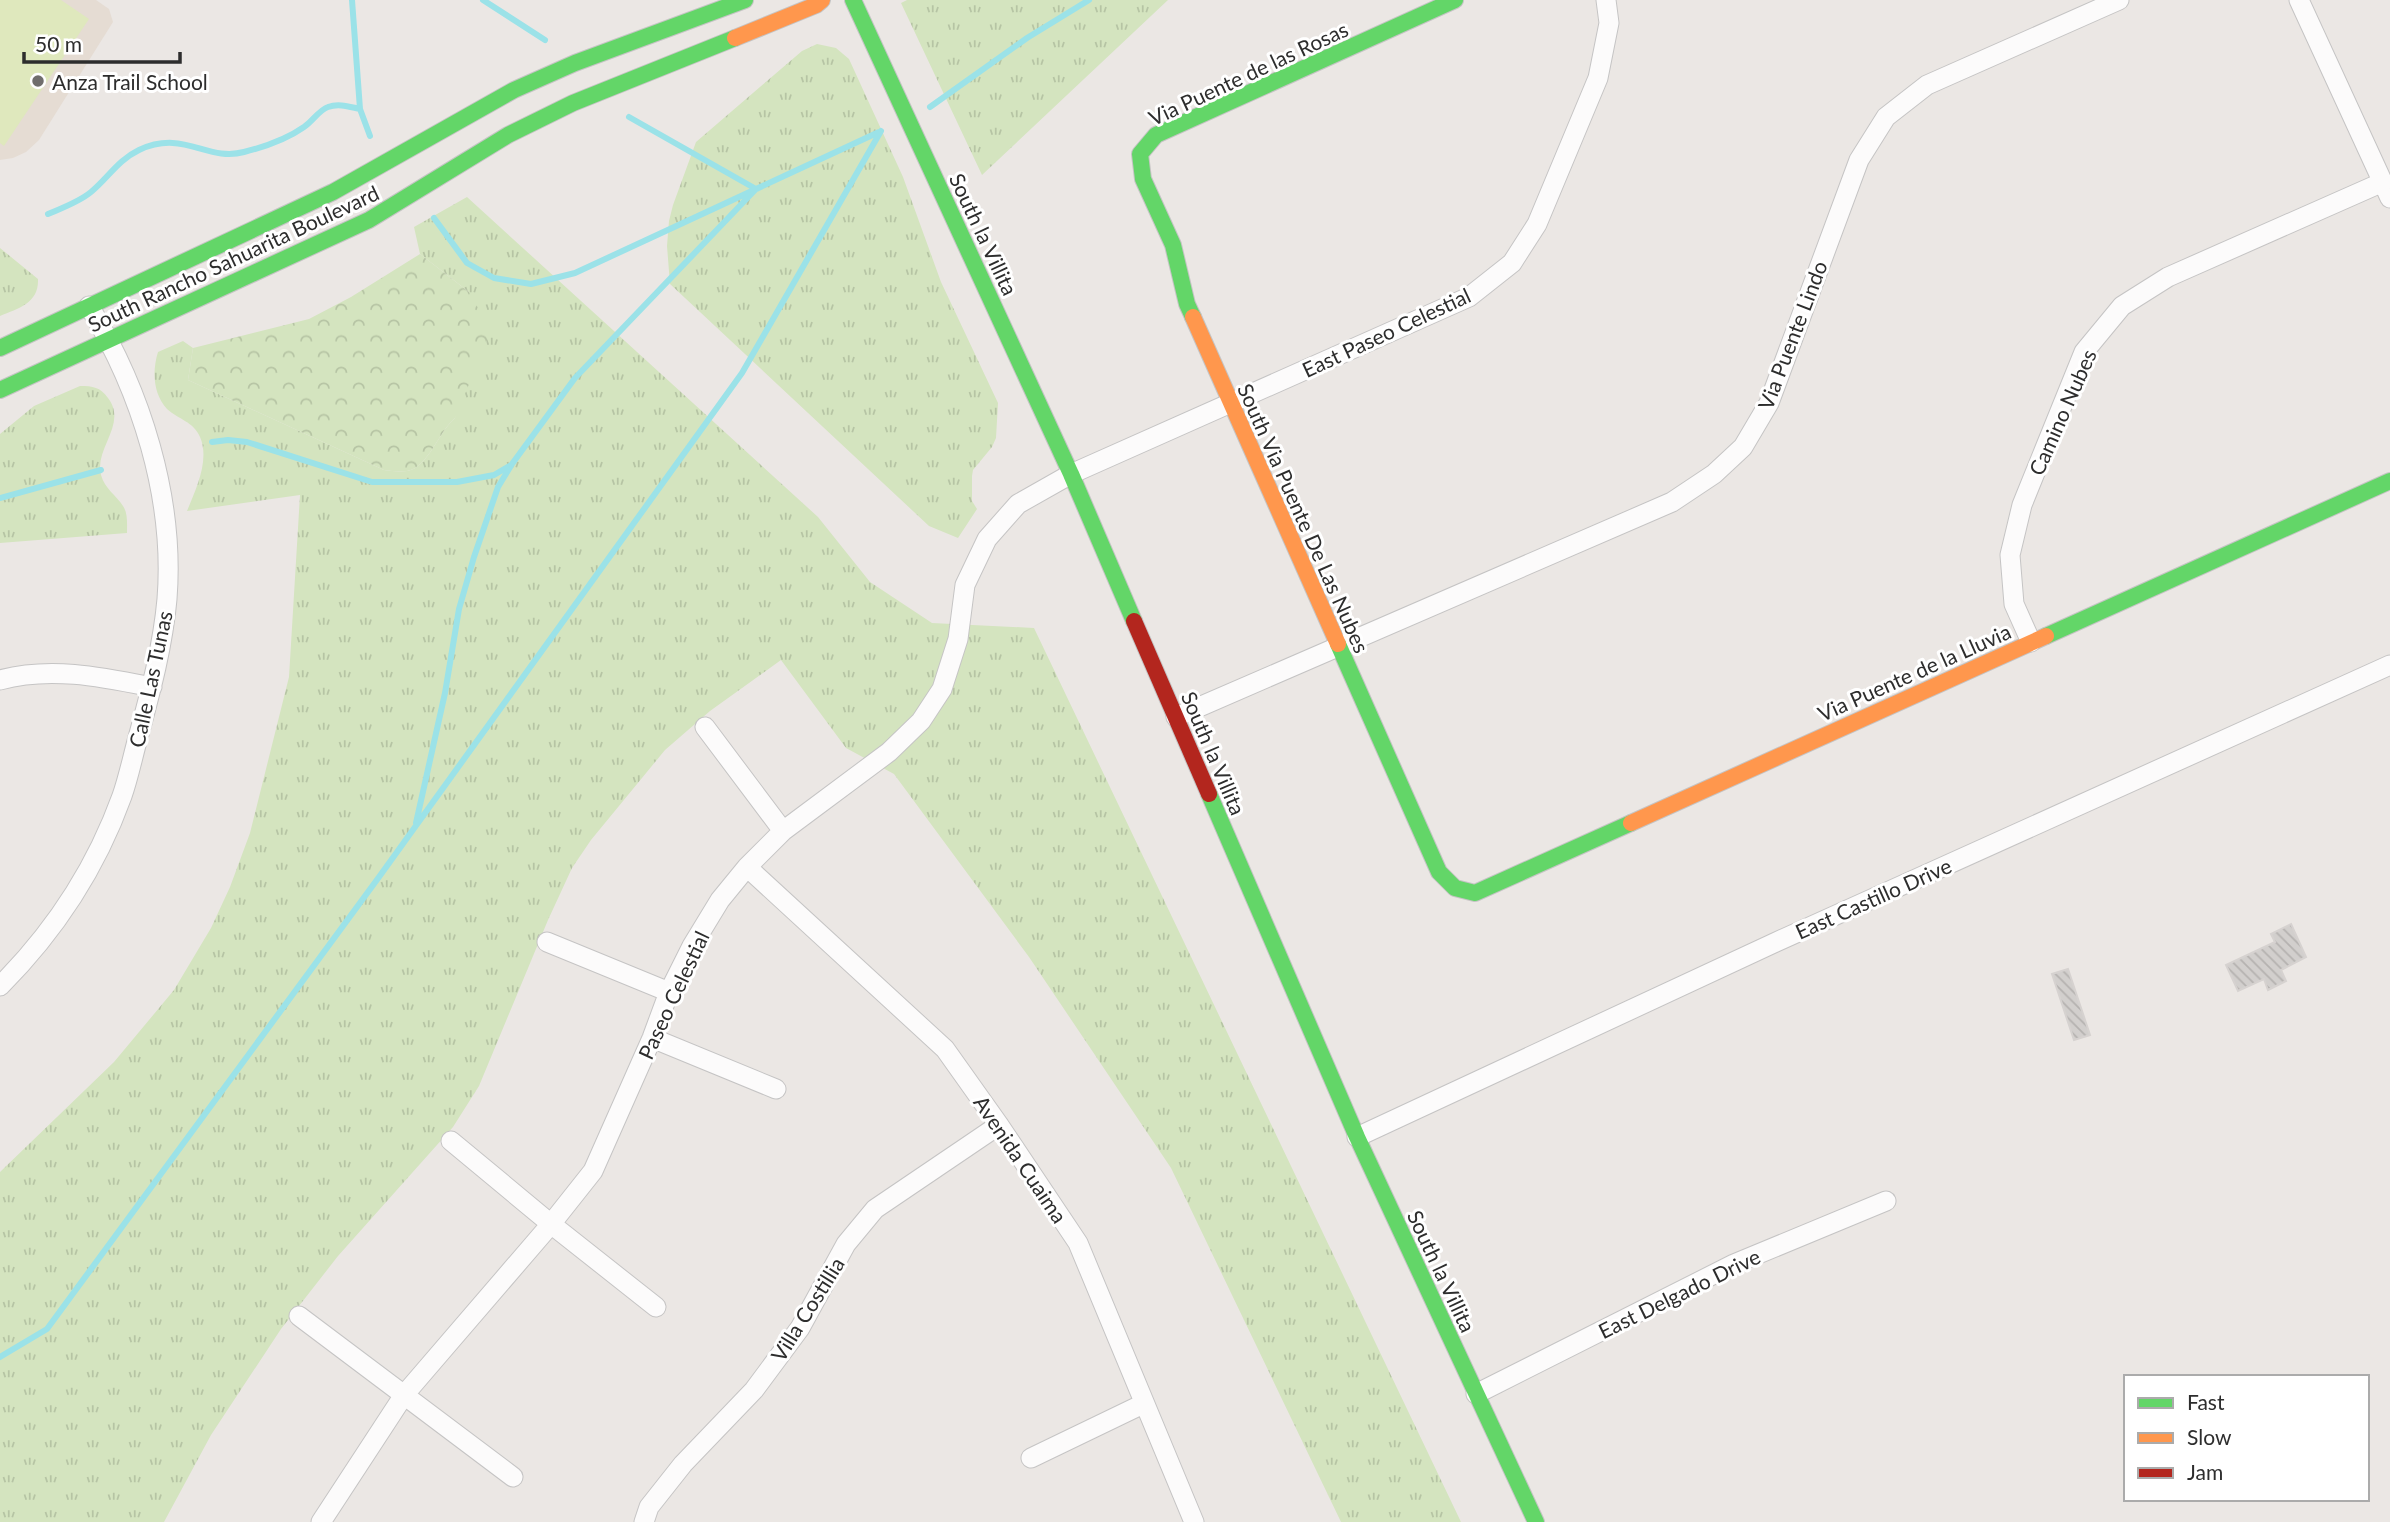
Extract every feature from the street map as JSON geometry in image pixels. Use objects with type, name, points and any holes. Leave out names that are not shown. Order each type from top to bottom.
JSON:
[{"type":"street","name":"South Rancho Sahuarita Boulevard","points":[[0,348],[334,192],[514,90],[575,63],[745,0]]},
{"type":"street","name":"South Rancho Sahuarita Boulevard","points":[[0,390],[358,226],[499,141],[573,103],[816,5],[822,0]]},
{"type":"street","name":"South la Villita","points":[[853,0],[1071,474],[1357,1137],[1536,1522]]},
{"type":"street","name":"Via Puente de las Rosas","points":[[1140,154],[1156,135],[1455,0]]},
{"type":"street","name":"East Paseo Celestial","points":[[1071,474],[1469,297],[1511,263],[1537,224],[1598,78],[1609,23],[1606,0]]},
{"type":"street","name":"Via Puente Lindo","points":[[1176,717],[1672,502],[1714,474],[1743,447],[1769,403],[1859,160],[1886,117],[1927,85],[2119,0]]},
{"type":"street","points":[[2299,0],[2386,190]]},
{"type":"street","name":"South Via Puente De Las Nubes","points":[[1140,154],[1143,178],[1173,245],[1186,304],[1438,872],[1454,888]]},
{"type":"street","name":"Camino Nubes","points":[[2031,642],[2014,604],[2010,555],[2022,505],[2084,352],[2122,306],[2168,277],[2386,190]]},
{"type":"street","name":"Calle Las Tunas","points":[[0,986],[56,922],[106,837],[123,793],[152,687],[167,598],[167,551],[155,463],[138,406],[109,340],[89,306]]},
{"type":"street","name":"Paseo Celestial","points":[[321,1522],[404,1395],[593,1171],[652,1038],[669,992],[720,900],[747,867],[783,831],[889,752],[921,721],[942,689],[958,639],[965,586],[987,540],[1018,504],[1071,474]]},
{"type":"street","name":"Via Puente de la Lluvia","points":[[1454,888],[1475,892],[2390,481]]},
{"type":"street","name":"East Castillo Drive","points":[[1357,1137],[1774,943],[2390,665]]},
{"type":"street","points":[[0,680],[39,673],[94,675],[152,687]]},
{"type":"street","points":[[705,727],[783,831]]},
{"type":"street","name":"Avenida Cuaima","points":[[747,867],[945,1049],[999,1125],[1078,1244],[1194,1522]]},
{"type":"street","points":[[547,942],[669,992]]},
{"type":"street","points":[[652,1038],[776,1089]]},
{"type":"street","name":"Villa Costillia","points":[[643,1522],[649,1507],[683,1464],[754,1390],[800,1328],[846,1244],[876,1209],[999,1125]]},
{"type":"street","points":[[451,1141],[656,1307]]},
{"type":"street","name":"East Delgado Drive","points":[[1476,1394],[1734,1264],[1886,1201]]},
{"type":"street","points":[[299,1316],[513,1477]]},
{"type":"street","points":[[1031,1458],[1143,1404]]},
{"type":"shaded area","name":"Anza Trail School","points":[[0,0],[96,0],[109,9],[113,22],[39,140],[26,152],[0,160]]},
{"type":"green space","name":"Anza Trail School","points":[[0,0],[61,0],[89,19],[4,146],[0,143]]},
{"type":"green space","points":[[907,0],[1168,0],[982,175],[901,3]]},
{"type":"green space","points":[[817,44],[836,48],[849,59],[903,177],[941,282],[998,403],[996,438],[973,470],[972,501],[977,509],[958,538],[929,526],[670,284],[667,246],[669,221],[696,142],[802,51]]},
{"type":"green space","points":[[467,197],[818,517],[870,582],[932,623],[1034,628],[1461,1522],[1341,1522],[1171,1168],[1029,957],[894,774],[846,748],[781,660],[710,711],[665,750],[591,840],[572,868],[548,920],[479,1086],[453,1127],[338,1256],[281,1329],[211,1435],[164,1522],[0,1522],[0,1172],[114,1062],[174,990],[211,928],[250,833],[289,677],[300,495],[187,511],[201,474],[203,446],[194,428],[162,403],[156,389],[155,367],[158,352],[183,341],[193,348],[188,380],[384,470],[404,471],[414,468],[427,456],[455,418],[469,292],[420,254],[414,227]]},
{"type":"green space","points":[[0,248],[38,279],[35,294],[27,304],[0,316]]},
{"type":"green space","points":[[420,254],[469,292],[491,331],[455,418],[427,456],[414,468],[404,471],[384,470],[188,380],[193,348],[309,319],[351,297]]},
{"type":"green space","points":[[80,386],[99,389],[113,408],[113,427],[102,455],[101,475],[125,509],[127,533],[0,543],[0,434],[34,406]]},
{"type":"building","points":[[2291,924],[2306,957],[2281,970],[2286,981],[2268,990],[2264,979],[2238,991],[2226,965],[2275,942],[2271,934]]},
{"type":"building","points":[[2068,969],[2090,1035],[2074,1040],[2052,974]]},
{"type":"waterway","points":[[352,0],[360,109],[370,136]]},
{"type":"waterway","points":[[483,0],[545,40]]},
{"type":"waterway","points":[[930,107],[1027,38],[1089,0]]},
{"type":"waterway","points":[[48,214],[86,196],[125,159],[155,144],[182,144],[218,153],[244,152],[290,135],[328,107],[340,105],[360,109]]},
{"type":"waterway","points":[[416,823],[445,693],[459,609],[498,487],[575,378],[756,189],[629,117]]},
{"type":"waterway","points":[[0,1357],[47,1329],[379,877],[742,373],[881,131]]},
{"type":"waterway","points":[[434,218],[467,263],[494,278],[531,284],[575,273],[879,132]]},
{"type":"waterway","points":[[212,442],[247,442],[372,482],[457,482],[494,475],[511,465]]},
{"type":"waterway","points":[[0,498],[101,470]]},
{"type":"traffic: fast","points":[[0,348],[333,192],[514,90],[575,63],[745,0]]},
{"type":"traffic: fast","points":[[853,0],[1071,474],[1134,621]]},
{"type":"traffic: fast","points":[[1193,317],[1187,304],[1173,245],[1143,179],[1140,154],[1156,135],[1455,0]]},
{"type":"traffic: fast","points":[[0,390],[369,220],[508,135],[573,103],[735,38]]},
{"type":"traffic: fast","points":[[2046,636],[2390,481]]},
{"type":"traffic: fast","points":[[1338,644],[1439,872],[1455,888],[1475,893],[1631,823]]},
{"type":"traffic: fast","points":[[1209,794],[1357,1137],[1536,1522]]},
{"type":"traffic: slow","points":[[735,38],[816,5],[822,0]]},
{"type":"traffic: slow","points":[[1193,317],[1338,644]]},
{"type":"traffic: slow","points":[[1631,823],[2046,636]]},
{"type":"traffic: jam","points":[[1134,621],[1209,794]]},
{"type":"place","name":"Anza Trail School","points":[[38,81]]}]
